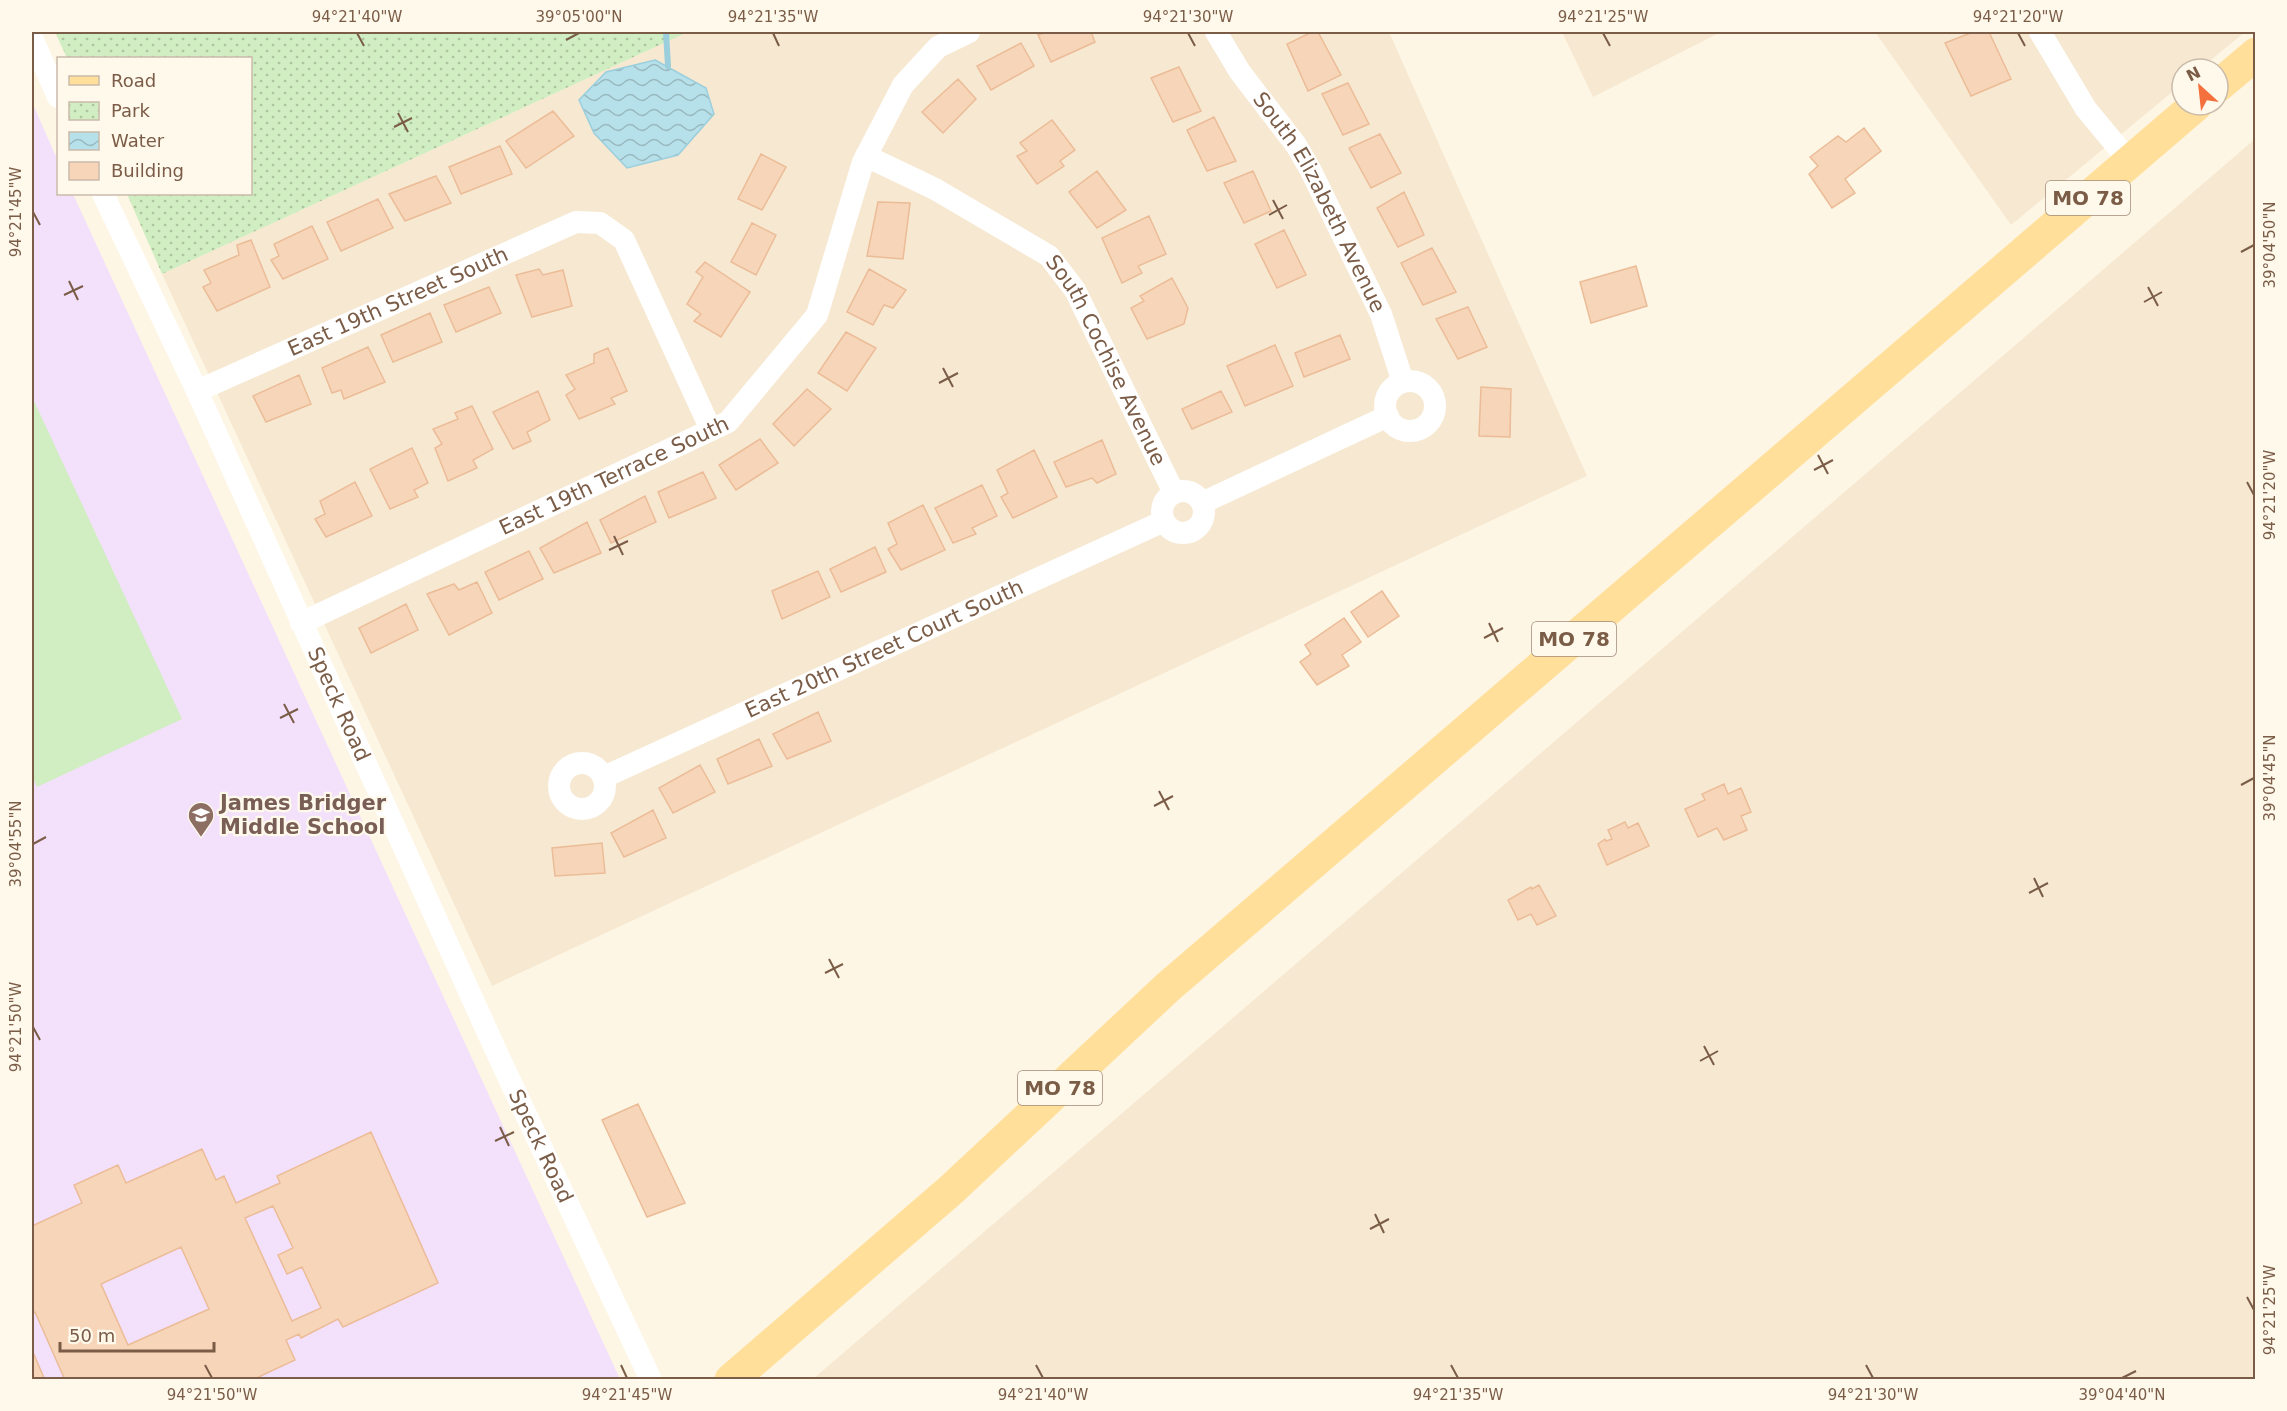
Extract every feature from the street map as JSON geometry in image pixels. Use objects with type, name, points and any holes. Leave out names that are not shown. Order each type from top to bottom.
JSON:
[{"type":"main road","points":[[2230,76],[2256,54]]},
{"type":"main road","name":"MO 78","points":[[731,1380],[952,1189],[1168,987],[2182,117]]},
{"type":"street","name":"East 19th Terrace South","points":[[302,623],[728,422],[748,402],[817,315],[866,156],[903,86],[938,46],[969,32]]},
{"type":"street","name":"South Elizabeth Avenue","points":[[1216,32],[1240,72],[1296,145],[1310,169],[1382,314],[1403,382]]},
{"type":"street","points":[[2040,32],[2086,110],[2130,162]]},
{"type":"street","points":[[32,38],[57,95]]},
{"type":"street","name":"South Cochise Avenue","points":[[866,156],[935,189],[1049,256],[1075,290],[1174,493]]},
{"type":"street","name":"Speck Road","points":[[103,195],[198,391],[497,1053],[651,1380]]},
{"type":"street","name":"East 19th Street South","points":[[198,391],[576,222],[600,223],[624,240],[711,430]]},
{"type":"street","points":[[1403,382],[1418,382],[1430,391],[1435,405],[1431,420],[1420,429],[1405,430],[1392,422],[1388,416],[1388,396],[1397,385],[1403,382]]},
{"type":"street","points":[[1202,503],[1388,416]]},
{"type":"street","points":[[1174,493],[1193,494],[1202,503],[1203,517],[1200,524],[1188,532],[1174,531],[1164,520],[1165,502],[1174,493]]},
{"type":"street","name":"East 20th Street Court South","points":[[604,777],[1164,520]]},
{"type":"shaded area","points":[[688,32],[1389,32],[1587,476],[492,986],[162,274]]},
{"type":"shaded area","points":[[1562,32],[1721,32],[1593,97]]},
{"type":"shaded area","points":[[1875,32],[2245,32],[2215,57],[2170,57],[2170,94],[2011,225]]},
{"type":"shaded area","name":"James Bridger Middle School","points":[[32,102],[57,159],[57,195],[73,195],[620,1379],[32,1379]]},
{"type":"shaded area","points":[[2255,139],[2255,1379],[813,1379]]},
{"type":"green space","points":[[55,32],[688,32],[162,274],[127,195],[252,195],[252,57],[67,57]]},
{"type":"green space","points":[[34,401],[182,719],[37,787],[32,776],[32,402]]},
{"type":"water","points":[[655,60],[706,88],[714,114],[678,155],[627,168],[594,133],[579,100],[606,72]]},
{"type":"building","points":[[1047,32],[1091,32],[1095,42],[1051,62],[1038,35]]},
{"type":"building","points":[[1312,32],[1318,32],[1341,75],[1308,91],[1287,44]]},
{"type":"building","points":[[1973,32],[1989,32],[2011,79],[1971,96],[1945,43]]},
{"type":"building","points":[[1021,43],[1034,66],[991,90],[977,66]]},
{"type":"building","points":[[1179,67],[1201,111],[1173,122],[1151,78]]},
{"type":"building","points":[[958,79],[976,99],[943,133],[922,112]]},
{"type":"building","points":[[1348,83],[1369,124],[1343,135],[1322,94]]},
{"type":"building","points":[[553,111],[574,136],[526,168],[506,141]]},
{"type":"building","points":[[1214,117],[1236,161],[1207,171],[1187,130]]},
{"type":"building","points":[[1052,120],[1075,150],[1060,161],[1064,166],[1037,184],[1017,156],[1027,151],[1020,143]]},
{"type":"building","points":[[1864,128],[1881,151],[1845,179],[1855,193],[1832,208],[1809,174],[1818,166],[1810,157],[1838,136],[1846,142]]},
{"type":"building","points":[[1380,134],[1401,173],[1371,188],[1349,148]]},
{"type":"building","points":[[500,146],[512,174],[461,194],[449,167]]},
{"type":"building","points":[[761,154],[786,167],[762,210],[738,199]]},
{"type":"building","points":[[1097,171],[1126,210],[1097,228],[1069,192]]},
{"type":"building","points":[[1253,171],[1271,211],[1244,223],[1224,183]]},
{"type":"building","points":[[436,176],[451,203],[405,221],[389,194]]},
{"type":"building","points":[[1404,192],[1424,235],[1398,247],[1377,208]]},
{"type":"building","points":[[378,199],[393,228],[341,251],[327,222]]},
{"type":"building","points":[[878,202],[910,203],[903,259],[867,256]]},
{"type":"building","points":[[1149,216],[1166,254],[1138,266],[1142,273],[1122,283],[1102,238]]},
{"type":"building","points":[[752,223],[776,235],[756,275],[731,262]]},
{"type":"building","points":[[312,226],[328,259],[283,279],[271,260],[279,256],[274,244]]},
{"type":"building","points":[[1284,230],[1306,275],[1277,288],[1255,244]]},
{"type":"building","points":[[251,240],[270,287],[217,311],[203,287],[211,283],[204,270],[239,255],[237,245]]},
{"type":"building","points":[[1432,248],[1456,292],[1423,305],[1401,263]]},
{"type":"building","points":[[705,262],[750,292],[721,337],[694,321],[701,314],[687,304],[703,277],[696,272]]},
{"type":"building","points":[[1636,266],[1647,306],[1591,323],[1580,282]]},
{"type":"building","points":[[539,269],[543,275],[563,270],[572,306],[532,317],[516,275]]},
{"type":"building","points":[[869,269],[906,290],[893,308],[884,305],[873,325],[847,312]]},
{"type":"building","points":[[1172,278],[1188,308],[1184,324],[1147,339],[1131,308],[1144,301],[1140,296]]},
{"type":"building","points":[[489,287],[501,313],[456,332],[444,305]]},
{"type":"building","points":[[1468,307],[1487,347],[1458,359],[1436,319]]},
{"type":"building","points":[[430,313],[442,342],[393,362],[381,335]]},
{"type":"building","points":[[846,332],[876,348],[847,391],[818,373]]},
{"type":"building","points":[[1340,335],[1350,359],[1304,377],[1295,353]]},
{"type":"building","points":[[1275,345],[1293,386],[1245,406],[1227,366]]},
{"type":"building","points":[[368,347],[385,382],[344,399],[341,390],[332,393],[322,368]]},
{"type":"building","points":[[608,348],[627,391],[611,398],[615,404],[579,419],[566,395],[575,389],[566,375],[594,363],[594,354]]},
{"type":"building","points":[[299,375],[311,404],[266,422],[253,396]]},
{"type":"building","points":[[1481,387],[1511,389],[1510,437],[1479,436]]},
{"type":"building","points":[[807,389],[831,409],[794,446],[773,424]]},
{"type":"building","points":[[538,391],[550,420],[527,432],[531,441],[513,449],[493,412]]},
{"type":"building","points":[[1221,391],[1232,412],[1192,429],[1182,409]]},
{"type":"building","points":[[472,406],[493,449],[473,460],[477,468],[448,481],[435,448],[442,444],[433,429],[458,419],[455,413]]},
{"type":"building","points":[[760,439],[778,463],[736,490],[719,465]]},
{"type":"building","points":[[1102,440],[1116,474],[1097,483],[1092,478],[1066,487],[1054,462]]},
{"type":"building","points":[[412,448],[428,483],[414,490],[418,497],[390,509],[370,469]]},
{"type":"building","points":[[1034,450],[1057,497],[1013,518],[1001,497],[1008,493],[997,470]]},
{"type":"building","points":[[703,472],[716,498],[669,518],[658,492]]},
{"type":"building","points":[[355,482],[372,516],[326,537],[315,519],[325,514],[320,501]]},
{"type":"building","points":[[982,485],[997,516],[972,528],[976,534],[953,543],[935,508]]},
{"type":"building","points":[[645,496],[656,522],[611,543],[600,520]]},
{"type":"building","points":[[923,505],[945,550],[901,570],[888,549],[897,544],[888,523]]},
{"type":"building","points":[[587,522],[601,553],[554,573],[540,548]]},
{"type":"building","points":[[875,547],[886,572],[841,592],[830,569]]},
{"type":"building","points":[[529,551],[543,579],[499,600],[485,572]]},
{"type":"building","points":[[818,571],[830,597],[782,619],[772,591]]},
{"type":"building","points":[[477,582],[492,613],[449,635],[427,594],[454,584],[459,590]]},
{"type":"building","points":[[1382,591],[1399,616],[1368,637],[1351,612]]},
{"type":"building","points":[[406,604],[418,630],[371,653],[359,628]]},
{"type":"building","points":[[1344,618],[1361,642],[1342,655],[1349,666],[1317,685],[1300,662],[1311,654],[1305,645]]},
{"type":"building","points":[[818,712],[831,741],[787,759],[773,734]]},
{"type":"building","points":[[759,739],[772,766],[728,784],[717,759]]},
{"type":"building","points":[[700,765],[715,792],[673,813],[659,788]]},
{"type":"building","points":[[1724,784],[1728,794],[1741,788],[1751,812],[1741,816],[1747,830],[1724,840],[1717,828],[1698,837],[1685,809],[1705,800],[1702,794]]},
{"type":"building","points":[[653,810],[666,838],[624,857],[611,833]]},
{"type":"building","points":[[1625,822],[1628,828],[1638,823],[1649,846],[1607,865],[1598,844],[1605,839],[1606,841],[1612,839],[1608,830]]},
{"type":"building","points":[[602,843],[605,873],[555,876],[552,848]]},
{"type":"building","points":[[1539,885],[1556,916],[1537,925],[1531,914],[1518,920],[1508,900]]},
{"type":"building","points":[[638,1104],[685,1203],[647,1217],[602,1120]]},
{"type":"building","points":[[371,1132],[438,1283],[343,1327],[338,1319],[301,1338],[299,1334],[286,1340],[295,1360],[252,1380],[65,1380],[35,1312],[32,1314],[32,1226],[82,1203],[74,1185],[118,1165],[126,1183],[202,1149],[216,1180],[224,1176],[236,1203],[280,1183],[277,1176]],"holes":[[[273,1206],[293,1248],[278,1255],[287,1274],[302,1267],[321,1308],[292,1321],[245,1218]],[[181,1247],[209,1309],[128,1345],[101,1284]]]},
{"type":"building","points":[[32,1350],[45,1380],[32,1380]]},
{"type":"waterway","points":[[666,32],[668,66]]},
{"type":"place","name":"James Bridger Middle School","points":[[201,838]]}]
